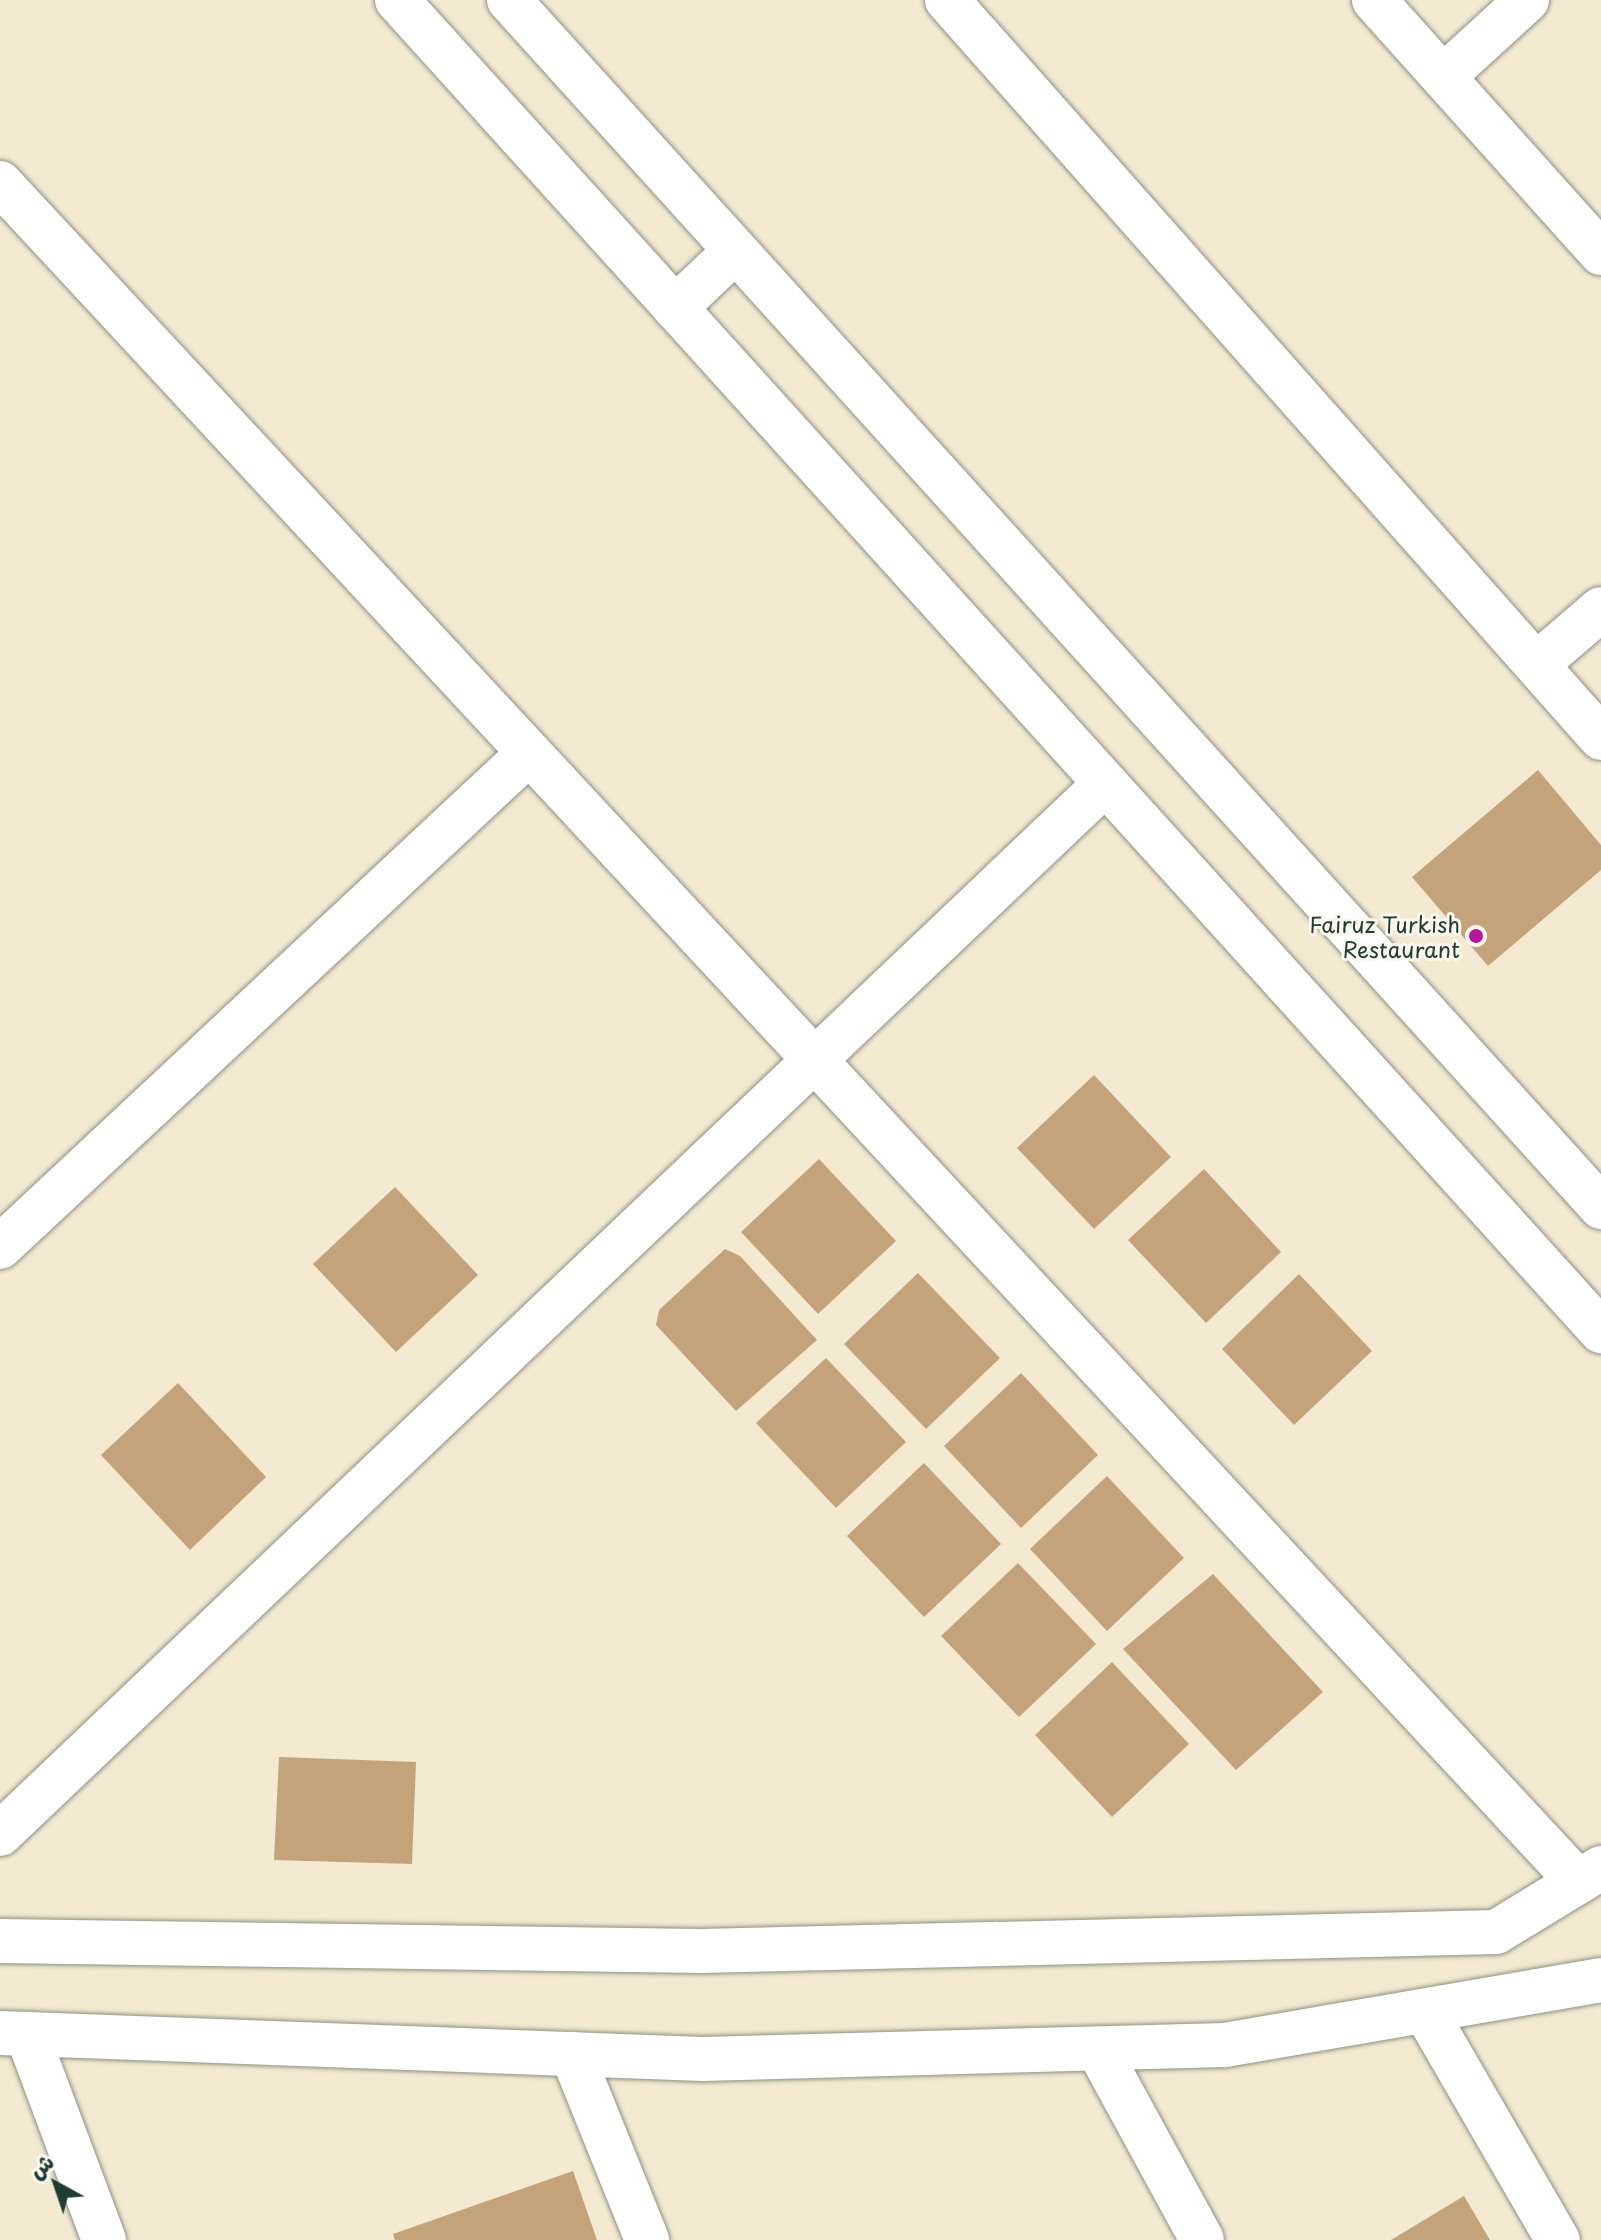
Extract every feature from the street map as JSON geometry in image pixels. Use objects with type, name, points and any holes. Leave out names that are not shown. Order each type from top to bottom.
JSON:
[{"type":"street","points":[[397,0],[1601,1331]]},
{"type":"street","points":[[509,0],[1601,1207]]},
{"type":"street","points":[[947,0],[1601,738]]},
{"type":"street","points":[[1374,0],[1601,253]]},
{"type":"street","points":[[1443,77],[1527,0]]},
{"type":"street","points":[[0,183],[815,1060],[1590,1875],[1496,1932],[701,1951],[0,1941]]},
{"type":"street","points":[[675,308],[735,251]]},
{"type":"street","points":[[1537,664],[1601,609]]},
{"type":"street","points":[[0,1247],[529,753]]},
{"type":"street","points":[[0,1834],[1105,784]]},
{"type":"street","points":[[104,2240],[13,2033],[703,2059],[1225,2045],[1601,1980]]},
{"type":"street","points":[[1425,2011],[1558,2240]]},
{"type":"street","points":[[1098,2049],[1202,2240]]},
{"type":"street","points":[[572,2054],[647,2240]]},
{"type":"building","points":[[1538,770],[1601,845],[1601,870],[1488,966],[1412,877]]},
{"type":"building","points":[[1094,1075],[1171,1157],[1094,1229],[1017,1148]]},
{"type":"building","points":[[819,1159],[896,1241],[818,1314],[741,1232]]},
{"type":"building","points":[[1204,1169],[1281,1252],[1206,1323],[1128,1240]]},
{"type":"building","points":[[395,1187],[478,1275],[396,1352],[313,1264]]},
{"type":"building","points":[[725,1249],[740,1256],[817,1340],[736,1411],[656,1325],[659,1310]]},
{"type":"building","points":[[918,1273],[1000,1358],[926,1429],[844,1344]]},
{"type":"building","points":[[1299,1274],[1372,1351],[1294,1425],[1222,1349]]},
{"type":"building","points":[[826,1358],[906,1442],[836,1508],[756,1423]]},
{"type":"building","points":[[1021,1373],[1098,1455],[1021,1528],[944,1446]]},
{"type":"building","points":[[178,1383],[266,1477],[190,1550],[101,1455]]},
{"type":"building","points":[[924,1463],[1001,1544],[924,1617],[847,1536]]},
{"type":"building","points":[[1107,1476],[1184,1558],[1107,1631],[1030,1549]]},
{"type":"building","points":[[1018,1563],[1096,1644],[1019,1717],[941,1636]]},
{"type":"building","points":[[1213,1574],[1323,1692],[1236,1770],[1123,1649]]},
{"type":"building","points":[[1112,1662],[1189,1744],[1112,1817],[1035,1735]]},
{"type":"building","points":[[279,1757],[416,1762],[412,1864],[274,1860]]},
{"type":"building","points":[[573,2171],[597,2240],[395,2240],[393,2234]]},
{"type":"building","points":[[1464,2196],[1490,2240],[1391,2240]]},
{"type":"place","name":"Fairuz Turkish Restaurant","points":[[1476,936]]}]
